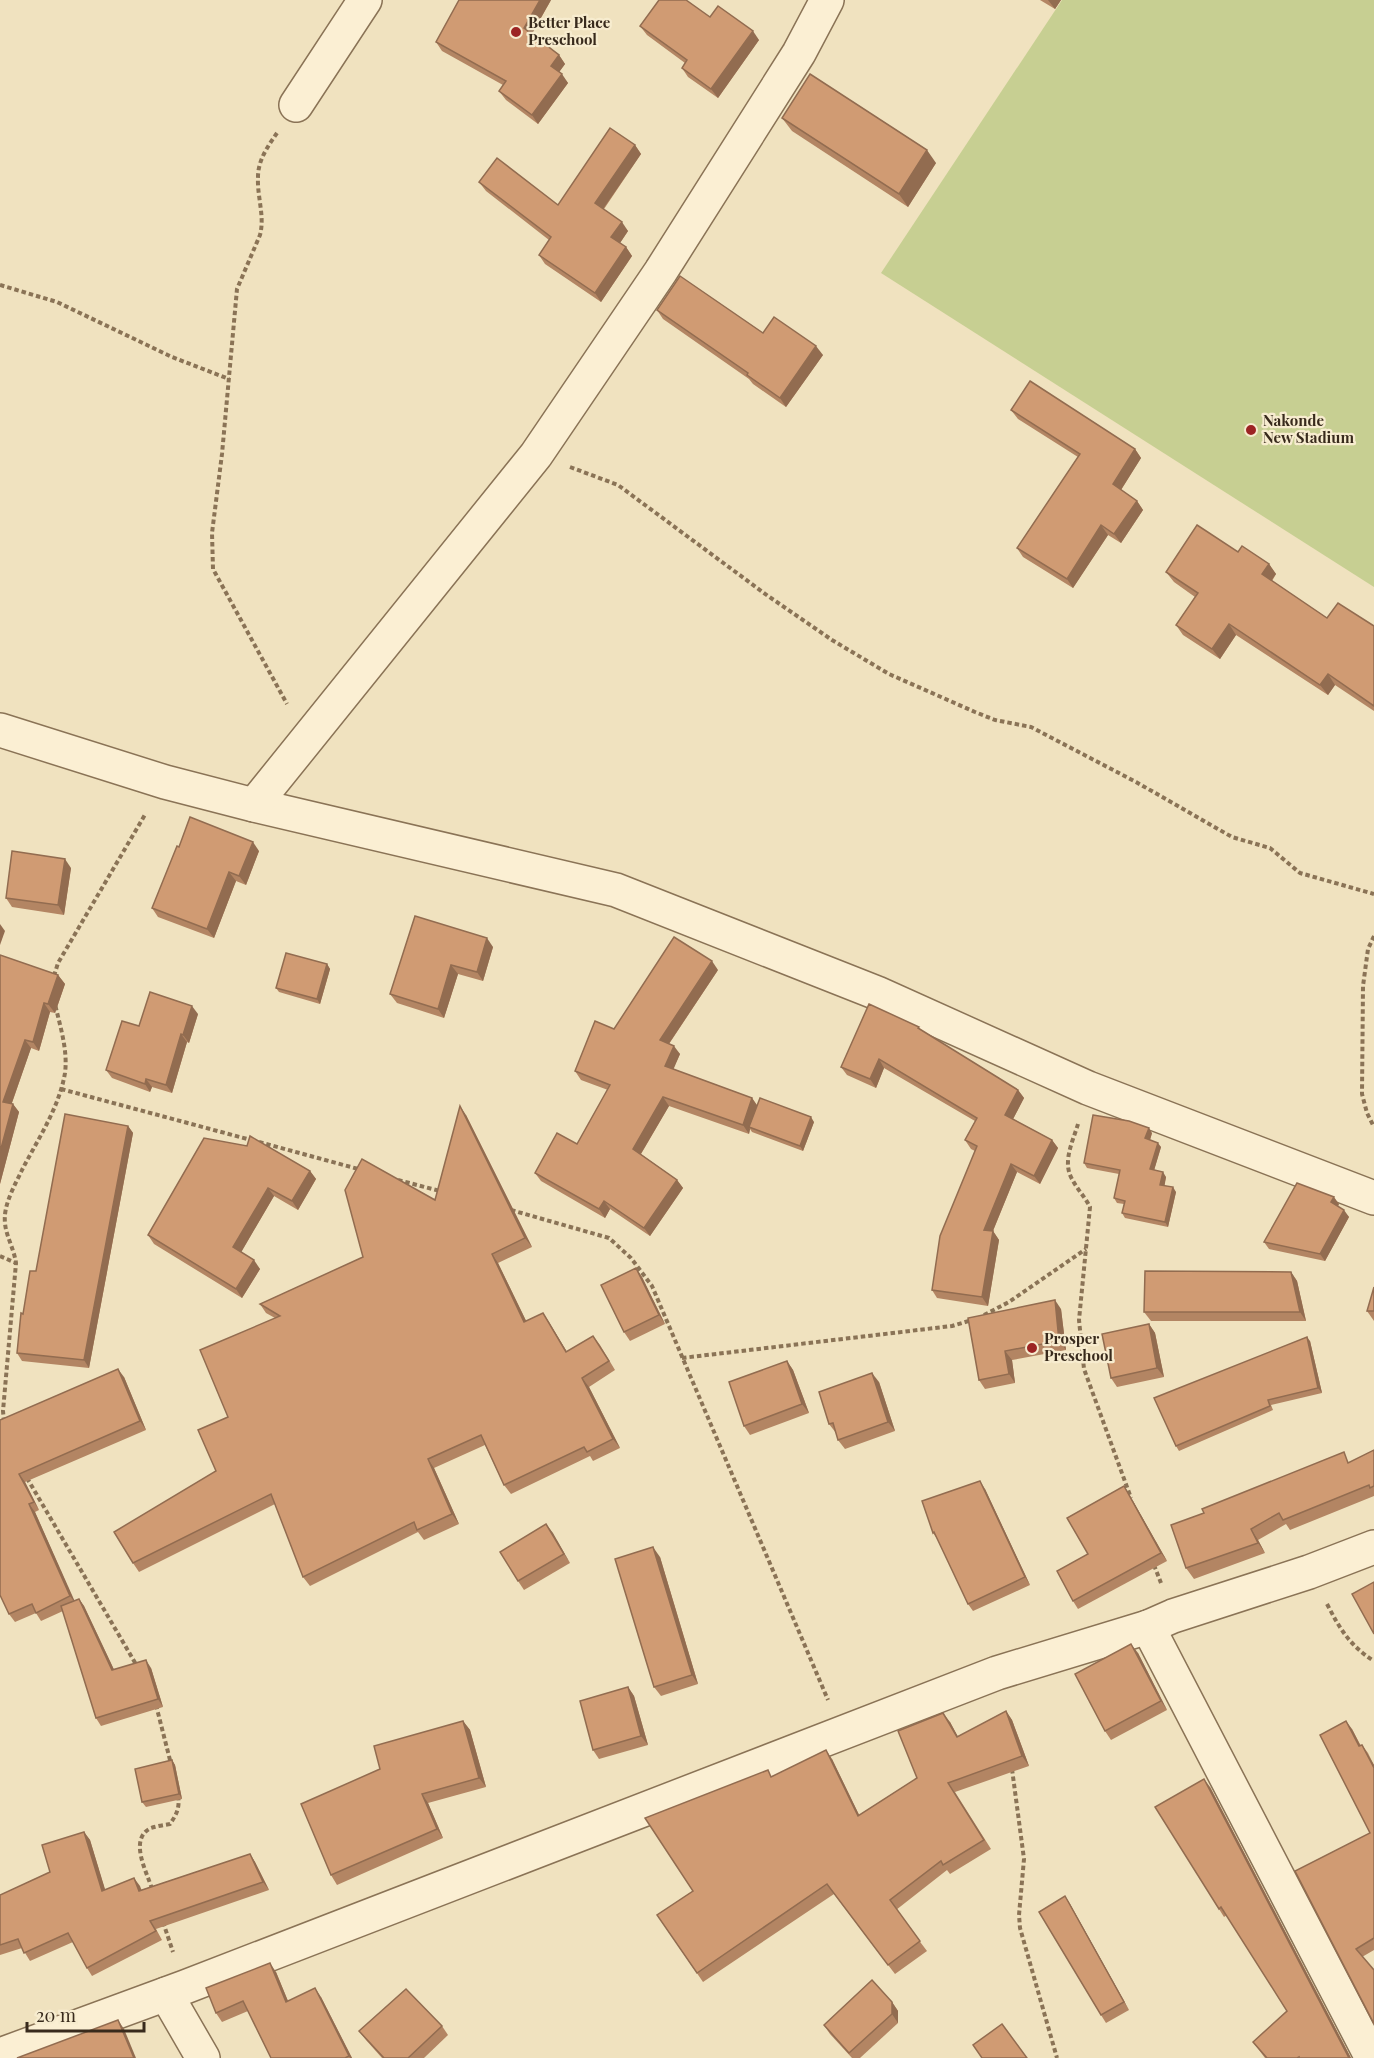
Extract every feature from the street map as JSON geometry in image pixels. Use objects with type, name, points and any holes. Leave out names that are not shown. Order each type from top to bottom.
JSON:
[{"type":"street","points":[[296,105],[365,0]]},
{"type":"street","points":[[254,805],[536,455],[661,271],[799,53],[827,0]]},
{"type":"street","points":[[0,730],[165,782],[616,890],[877,993],[1088,1088],[1374,1198]]},
{"type":"street","points":[[0,2055],[176,1991],[997,1673],[1161,1622],[1309,1572],[1374,1547]]},
{"type":"street","points":[[1161,1622],[1372,2058]]},
{"type":"street","points":[[176,1991],[203,2058]]},
{"type":"path","points":[[296,105],[267,147],[260,165],[258,177],[262,226],[258,244],[237,290],[230,379],[211,551],[213,569],[306,740]]},
{"type":"path","points":[[0,285],[57,302],[172,357],[230,379]]},
{"type":"path","points":[[536,455],[618,484],[831,640],[889,674],[995,720],[1031,727],[1136,782],[1232,837],[1270,848],[1300,873],[1374,894]]},
{"type":"path","points":[[52,982],[58,963],[165,782]]},
{"type":"path","points":[[1374,936],[1368,949],[1363,986],[1362,1094],[1374,1127]]},
{"type":"path","points":[[4,1423],[3,1411],[16,1263],[5,1222],[14,1186],[56,1105],[61,1089],[65,1057],[55,1003]]},
{"type":"path","points":[[1088,1088],[1067,1160],[1072,1179],[1082,1191],[1090,1207],[1078,1320],[1084,1369],[1133,1504]]},
{"type":"path","points":[[61,1089],[368,1172]]},
{"type":"path","points":[[391,1178],[448,1194]]},
{"type":"path","points":[[505,1209],[609,1238],[632,1258],[652,1287],[842,1733]]},
{"type":"path","points":[[682,1358],[952,1326],[982,1317],[1009,1302],[1086,1248]]},
{"type":"path","points":[[0,1256],[16,1263]]},
{"type":"path","points":[[25,1474],[140,1670]]},
{"type":"path","points":[[1153,1560],[1161,1622]]},
{"type":"path","points":[[1309,1572],[1344,1636],[1374,1661]]},
{"type":"path","points":[[156,1703],[172,1770]]},
{"type":"path","points":[[1011,1763],[1024,1859],[1018,1915],[1020,1928],[1057,2058]]},
{"type":"path","points":[[153,1891],[139,1848],[141,1840],[150,1828],[170,1824],[178,1813],[177,1791]]},
{"type":"path","points":[[160,1912],[176,1991]]},
{"type":"green space","name":"Nakonde New Stadium","points":[[1062,0],[1374,0],[1374,587],[881,273]]},
{"type":"building","points":[[459,0],[540,0],[524,28],[559,55],[551,66],[562,74],[532,115],[499,91],[506,81],[436,42]]},
{"type":"building","points":[[659,0],[686,0],[710,17],[718,6],[753,31],[711,89],[682,68],[687,60],[640,26]]},
{"type":"building","points":[[810,74],[927,150],[899,194],[782,118]]},
{"type":"building","points":[[610,128],[635,145],[595,203],[622,222],[611,237],[626,247],[595,293],[539,255],[551,237],[479,182],[497,158],[558,205]]},
{"type":"building","points":[[680,276],[763,333],[774,317],[816,346],[780,398],[657,310]]},
{"type":"building","points":[[1030,381],[1135,449],[1113,484],[1137,501],[1114,534],[1101,525],[1067,579],[1017,548],[1080,454],[1011,410]]},
{"type":"building","points":[[1197,525],[1238,552],[1242,546],[1269,564],[1262,574],[1327,618],[1338,603],[1374,626],[1374,706],[1328,674],[1320,685],[1229,624],[1212,649],[1176,625],[1198,593],[1166,572]]},
{"type":"building","points":[[190,817],[253,842],[239,876],[229,872],[207,929],[152,908]]},
{"type":"building","points":[[12,851],[65,859],[58,905],[6,898]]},
{"type":"building","points":[[415,916],[487,938],[477,972],[451,965],[438,1009],[390,994]]},
{"type":"building","points":[[674,937],[712,961],[660,1040],[674,1046],[665,1066],[752,1098],[743,1125],[663,1097],[633,1149],[677,1180],[644,1228],[604,1201],[599,1209],[535,1173],[557,1133],[577,1144],[610,1085],[575,1071],[595,1021],[614,1029]]},
{"type":"building","points":[[286,953],[327,964],[317,999],[276,988]]},
{"type":"building","points":[[0,955],[58,975],[48,1004],[44,1003],[33,1042],[25,1040],[3,1102],[13,1104],[0,1152]]},
{"type":"building","points":[[150,992],[192,1006],[166,1085],[146,1079],[145,1084],[106,1070],[122,1021],[139,1026]]},
{"type":"building","points":[[869,1004],[919,1027],[1018,1090],[1005,1115],[1052,1140],[1034,1176],[1011,1164],[984,1230],[993,1231],[982,1297],[932,1290],[940,1236],[977,1146],[965,1140],[977,1118],[879,1059],[870,1079],[841,1067]]},
{"type":"building","points":[[760,1098],[811,1117],[800,1146],[749,1127]]},
{"type":"building","points":[[460,1106],[525,1238],[492,1254],[524,1322],[543,1313],[566,1352],[593,1336],[609,1361],[582,1378],[613,1439],[587,1452],[584,1447],[504,1485],[481,1435],[428,1459],[452,1514],[417,1530],[414,1522],[303,1577],[271,1494],[133,1563],[114,1532],[216,1471],[198,1430],[228,1417],[200,1350],[280,1316],[260,1304],[363,1257],[345,1190],[362,1159],[435,1200]]},
{"type":"building","points":[[65,1114],[128,1126],[84,1360],[17,1353],[21,1313],[23,1314],[30,1271],[36,1271]]},
{"type":"building","points":[[1093,1115],[1129,1121],[1149,1128],[1145,1138],[1158,1143],[1150,1169],[1163,1172],[1160,1185],[1173,1187],[1165,1222],[1122,1213],[1125,1201],[1114,1198],[1120,1170],[1084,1163]]},
{"type":"building","points":[[250,1136],[310,1171],[292,1201],[268,1188],[233,1247],[254,1260],[236,1289],[148,1235],[204,1138],[247,1146]]},
{"type":"building","points":[[1297,1183],[1334,1197],[1331,1202],[1344,1210],[1320,1254],[1264,1242]]},
{"type":"building","points":[[636,1268],[659,1315],[624,1332],[601,1285]]},
{"type":"building","points":[[1145,1271],[1291,1272],[1300,1312],[1144,1312]]},
{"type":"building","points":[[1374,1287],[1374,1311],[1367,1311]]},
{"type":"building","points":[[1055,1300],[1059,1341],[1005,1351],[1009,1374],[979,1380],[968,1318]]},
{"type":"building","points":[[1149,1324],[1157,1368],[1111,1378],[1102,1334]]},
{"type":"building","points":[[1307,1337],[1318,1388],[1268,1400],[1270,1406],[1176,1446],[1154,1398]]},
{"type":"building","points":[[787,1361],[802,1404],[744,1426],[729,1382]]},
{"type":"building","points":[[118,1369],[140,1421],[19,1474],[34,1502],[29,1504],[70,1596],[36,1613],[32,1604],[9,1614],[0,1595],[0,1420]]},
{"type":"building","points":[[872,1373],[888,1422],[838,1440],[833,1423],[829,1424],[819,1392]]},
{"type":"building","points":[[1374,1450],[1374,1486],[1370,1488],[1369,1485],[1283,1520],[1279,1513],[1251,1529],[1258,1543],[1186,1568],[1171,1525],[1204,1513],[1202,1509],[1344,1452],[1348,1463]]},
{"type":"building","points":[[980,1481],[1025,1577],[968,1604],[933,1533],[922,1501]]},
{"type":"building","points":[[1124,1486],[1161,1553],[1073,1601],[1057,1571],[1088,1554],[1067,1518]]},
{"type":"building","points":[[546,1524],[564,1554],[518,1581],[500,1552]]},
{"type":"building","points":[[653,1547],[692,1675],[654,1687],[615,1559]]},
{"type":"building","points":[[1374,1582],[1374,1634],[1352,1594]]},
{"type":"building","points":[[79,1599],[112,1670],[146,1660],[158,1699],[96,1718],[61,1606]]},
{"type":"building","points":[[1131,1644],[1161,1701],[1105,1731],[1075,1674]]},
{"type":"building","points":[[628,1687],[641,1736],[593,1750],[580,1701]]},
{"type":"building","points":[[1006,1711],[1022,1756],[948,1783],[984,1840],[943,1865],[941,1861],[890,1900],[920,1941],[888,1965],[827,1884],[697,1973],[657,1915],[693,1891],[645,1818],[768,1770],[771,1777],[826,1750],[858,1816],[917,1778],[898,1731],[943,1713],[957,1737]]},
{"type":"building","points":[[463,1721],[479,1778],[422,1794],[437,1829],[331,1875],[301,1804],[380,1769],[374,1746]]},
{"type":"building","points":[[1346,1721],[1374,1768],[1374,1938],[1356,1949],[1374,1970],[1374,2024],[1295,1871],[1370,1833],[1320,1735]]},
{"type":"building","points":[[172,1760],[179,1794],[142,1802],[135,1769]]},
{"type":"building","points":[[1204,1779],[1349,2058],[1267,2058],[1253,2042],[1287,2011],[1155,1807]]},
{"type":"building","points":[[84,1832],[102,1891],[134,1878],[139,1891],[250,1854],[263,1882],[150,1921],[156,1931],[87,1968],[68,1933],[24,1953],[18,1939],[0,1945],[0,1895],[50,1872],[42,1845]]},
{"type":"building","points":[[1065,1896],[1124,2002],[1101,2015],[1039,1912]]},
{"type":"building","points":[[270,1963],[286,2002],[315,1988],[349,2056],[345,2058],[271,2058],[243,2001],[216,2013],[206,1988]]},
{"type":"building","points":[[872,1980],[892,2002],[892,2014],[849,2053],[824,2025]]},
{"type":"building","points":[[406,1989],[442,2026],[408,2058],[384,2058],[359,2031]]},
{"type":"building","points":[[118,2020],[134,2058],[17,2058]]},
{"type":"building","points":[[1002,2024],[1027,2058],[982,2058],[973,2045]]},
{"type":"place","name":"Better Place Preschool","points":[[516,32]]},
{"type":"place","name":"Nakonde New Stadium","points":[[1251,430]]},
{"type":"place","name":"Prosper Preschool","points":[[1032,1348]]}]
